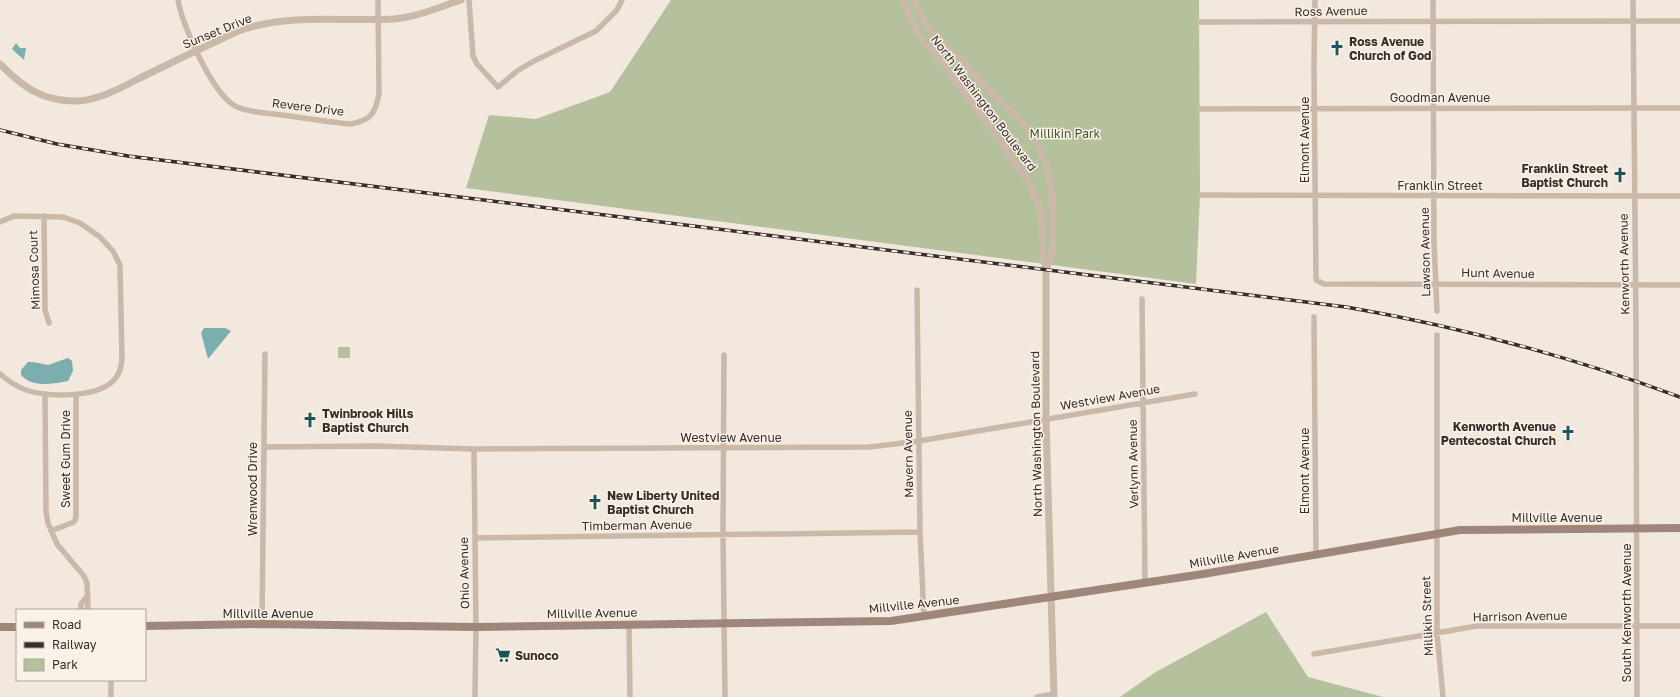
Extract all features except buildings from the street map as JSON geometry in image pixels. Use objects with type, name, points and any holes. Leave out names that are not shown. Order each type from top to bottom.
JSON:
[{"type":"main road","name":"Millville Avenue","points":[[146,626],[262,624],[476,627],[891,621],[1203,574],[1473,529],[1680,528]]},
{"type":"main road","points":[[0,627],[16,627]]},
{"type":"street","name":"Revere Drive","points":[[178,0],[180,12],[196,50],[216,87],[226,100],[237,107],[253,112],[351,124],[363,121],[371,116],[377,106],[379,94],[378,0]]},
{"type":"street","name":"Sunset Drive","points":[[0,64],[21,84],[34,92],[49,98],[65,101],[103,97],[196,50],[244,30],[277,21],[302,19],[395,19],[412,16],[461,0]]},
{"type":"street","points":[[469,0],[473,56],[477,64],[498,87],[517,70],[534,60],[596,31],[617,10],[622,0]]},
{"type":"street","name":"North Washington Boulevard","points":[[903,0],[912,22],[924,42],[962,88],[1030,184],[1040,206],[1042,217],[1043,255],[1046,270],[1046,419],[1054,695]]},
{"type":"street","name":"North Washington Boulevard","points":[[914,0],[922,17],[940,42],[1024,124],[1038,143],[1049,172],[1052,196],[1051,258],[1046,270]]},
{"type":"street","name":"Elmont Avenue","points":[[1315,0],[1314,66],[1316,280]]},
{"type":"street","name":"Lawson Avenue","points":[[1433,0],[1435,108],[1434,242],[1437,311]]},
{"type":"street","name":"Kenworth Avenue","points":[[1633,0],[1636,528]]},
{"type":"street","name":"Ross Avenue","points":[[1199,22],[1680,21]]},
{"type":"street","name":"Goodman Avenue","points":[[1200,109],[1680,108]]},
{"type":"street","name":"Franklin Street","points":[[1200,195],[1680,196]]},
{"type":"street","points":[[0,222],[14,216],[63,217],[80,223],[100,237],[113,250],[120,265],[122,360],[119,374],[112,382],[104,387],[86,393],[45,394],[26,390],[9,382],[0,374]]},
{"type":"street","name":"Mimosa Court","points":[[44,216],[45,310],[50,323]]},
{"type":"street","name":"Hunt Avenue","points":[[1316,280],[1324,284],[1680,285]]},
{"type":"street","name":"Mavern Avenue","points":[[917,290],[920,532],[924,617]]},
{"type":"street","name":"Verlynn Avenue","points":[[1142,298],[1145,582]]},
{"type":"street","name":"Elmont Avenue","points":[[1314,317],[1316,554]]},
{"type":"street","points":[[1436,534],[1437,335]]},
{"type":"street","name":"Wrenwood Drive","points":[[262,624],[265,354]]},
{"type":"street","points":[[724,355],[723,534],[725,697]]},
{"type":"street","points":[[45,394],[46,512],[51,531],[57,544],[84,576],[87,583],[88,609]]},
{"type":"street","name":"Sweet Gum Drive","points":[[51,531],[74,522],[76,518],[76,394]]},
{"type":"street","name":"Westview Avenue","points":[[264,447],[376,446],[474,449],[870,446],[919,441],[1195,394]]},
{"type":"street","name":"Ohio Avenue","points":[[474,449],[476,627],[475,697]]},
{"type":"street","name":"South Kenworth Avenue","points":[[1636,528],[1637,697]]},
{"type":"street","name":"Timberman Avenue","points":[[475,538],[920,532]]},
{"type":"street","name":"Millikin Street","points":[[1436,534],[1436,633],[1443,697]]},
{"type":"street","points":[[81,609],[81,604],[88,595]]},
{"type":"street","points":[[628,625],[630,697]]},
{"type":"street","name":"Harrison Avenue","points":[[1314,654],[1477,626],[1680,626]]},
{"type":"street","points":[[111,681],[111,697]]},
{"type":"street","points":[[1037,697],[1054,695]]},
{"type":"green space","name":"Millikin Park","points":[[671,0],[1199,0],[1200,195],[1196,284],[466,188],[489,115],[536,119],[610,92]]},
{"type":"green space","points":[[338,347],[350,347],[350,358],[338,358]]},
{"type":"green space","points":[[1266,612],[1308,677],[1383,697],[1120,697],[1154,673]]},
{"type":"water","points":[[16,43],[20,48],[26,48],[24,60],[12,49]]},
{"type":"water","points":[[204,328],[225,328],[231,331],[208,359],[201,333]]},
{"type":"water","points":[[68,358],[72,361],[73,371],[68,381],[43,384],[31,382],[21,375],[21,370],[28,362],[48,365]]},
{"type":"railway","points":[[0,130],[57,144],[128,156],[1346,307],[1432,324],[1515,344],[1597,368],[1680,397]]},
{"type":"place","name":"Ross Avenue Church of God","points":[[1337,48]]},
{"type":"place","name":"Franklin Street Baptist Church","points":[[1620,175]]},
{"type":"place","name":"Twinbrook Hills Baptist Church","points":[[310,420]]},
{"type":"place","name":"Kenworth Avenue Pentecostal Church","points":[[1568,433]]},
{"type":"place","name":"New Liberty United Baptist Church","points":[[595,502]]},
{"type":"place","name":"Sunoco","points":[[503,655]]}]
